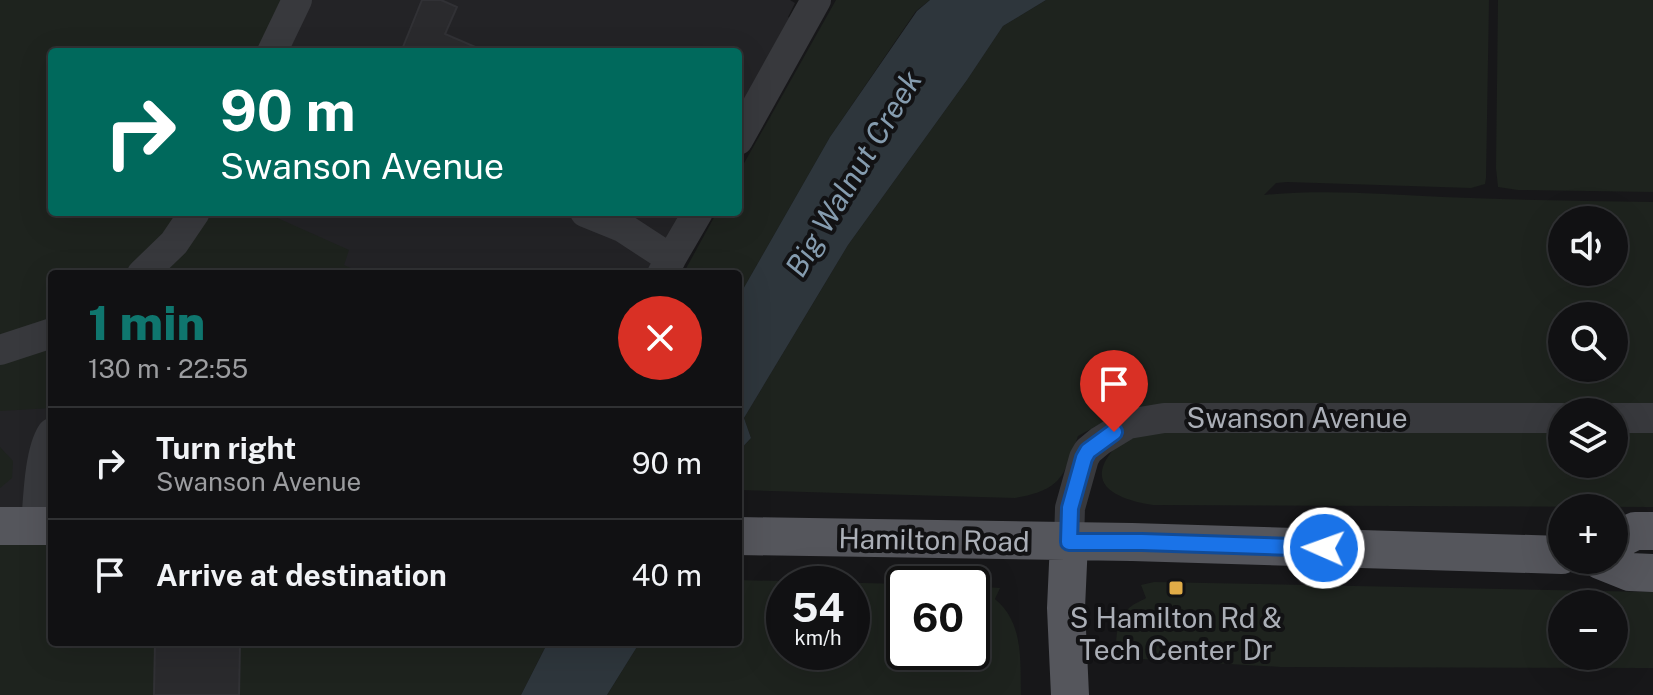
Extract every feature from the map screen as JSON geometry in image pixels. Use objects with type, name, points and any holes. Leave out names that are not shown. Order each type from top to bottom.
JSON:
[{"type":"main road","points":[[1628,535],[1635,531],[1653,531]]},
{"type":"main road","name":"Hamilton Road","points":[[742,536],[1142,542],[1548,555]]},
{"type":"main road","points":[[1069,542],[1066,608],[1070,695]]},
{"type":"main road","points":[[1628,571],[1653,573]]},
{"type":"street","points":[[274,48],[297,0]]},
{"type":"street","points":[[742,133],[816,0]]},
{"type":"street","points":[[146,270],[174,243],[192,216]]},
{"type":"street","points":[[595,216],[622,227],[666,266],[696,216]]},
{"type":"street","points":[[0,350],[48,334]]},
{"type":"street","name":"Swanson Avenue","points":[[1069,542],[1070,508],[1084,458],[1100,441],[1128,424],[1164,418],[1548,418]]},
{"type":"street","points":[[1628,418],[1653,418]]},
{"type":"street","points":[[29,526],[48,440]]},
{"type":"shaded area","points":[[0,0],[790,0],[795,3],[788,17],[803,24],[742,133],[742,48],[48,48],[48,216],[696,216],[664,270],[48,270],[48,456],[36,526],[0,526]]},
{"type":"shaded area","points":[[0,0],[297,0],[274,48],[48,48],[48,216],[192,216],[145,270],[48,270],[48,334],[0,350]]},
{"type":"shaded area","points":[[836,0],[930,0],[916,11],[830,137],[742,291],[742,270],[685,270],[715,216],[742,216],[742,167]]},
{"type":"shaded area","points":[[1046,0],[1489,0],[1485,184],[1471,188],[1287,182],[1276,183],[1264,195],[1331,192],[1653,202],[1653,405],[1628,405],[1628,398],[1548,398],[1548,405],[1111,418],[1078,436],[1064,472],[1051,486],[1015,498],[742,490],[742,448],[751,438],[744,418],[848,245],[1003,26]]},
{"type":"shaded area","points":[[1498,0],[1653,0],[1653,192],[1498,187]]},
{"type":"shaded area","points":[[204,216],[273,216],[349,250],[344,265],[355,270],[162,270]]},
{"type":"shaded area","points":[[48,343],[48,408],[0,411],[0,360]]},
{"type":"shaded area","points":[[1548,425],[1548,478],[1628,478],[1628,426],[1653,426],[1653,507],[1628,507],[1628,494],[1548,494],[1548,507],[1153,505],[1129,500],[1110,490],[1104,482],[1102,474],[1105,463],[1113,450],[1134,433]]},
{"type":"shaded area","points":[[0,447],[13,461],[12,478],[0,488]]},
{"type":"shaded area","points":[[0,526],[48,526],[48,646],[546,646],[521,695],[0,695]]},
{"type":"shaded area","points":[[742,580],[766,581],[766,670],[870,670],[870,583],[886,584],[886,670],[990,670],[990,587],[1000,588],[995,599],[1011,619],[1016,631],[1021,695],[607,695],[638,646],[742,646]]},
{"type":"shaded area","points":[[1154,582],[1553,590],[1548,590],[1548,668],[1281,667],[1142,659],[1116,654],[1121,619],[1130,607],[1146,598],[1141,585]]},
{"type":"shaded area","points":[[1628,591],[1653,592],[1653,668],[1628,668]]},
{"type":"water","name":"Big Walnut Creek","points":[[930,0],[1046,0],[1003,26],[848,245],[744,418],[751,438],[742,448],[742,291],[830,137],[917,11]]},
{"type":"water","points":[[546,646],[638,646],[607,695],[521,695]]},
{"type":"building","points":[[422,0],[441,0],[457,7],[445,34],[478,48],[403,48]]},
{"type":"building","points":[[155,646],[240,646],[239,695],[154,695]]},
{"type":"place","name":"S Hamilton Rd & Tech Center Dr","points":[[1176,588]]},
{"type":"route","points":[[1114,432],[1088,451],[1084,458],[1070,508],[1069,542],[1324,548]]}]
